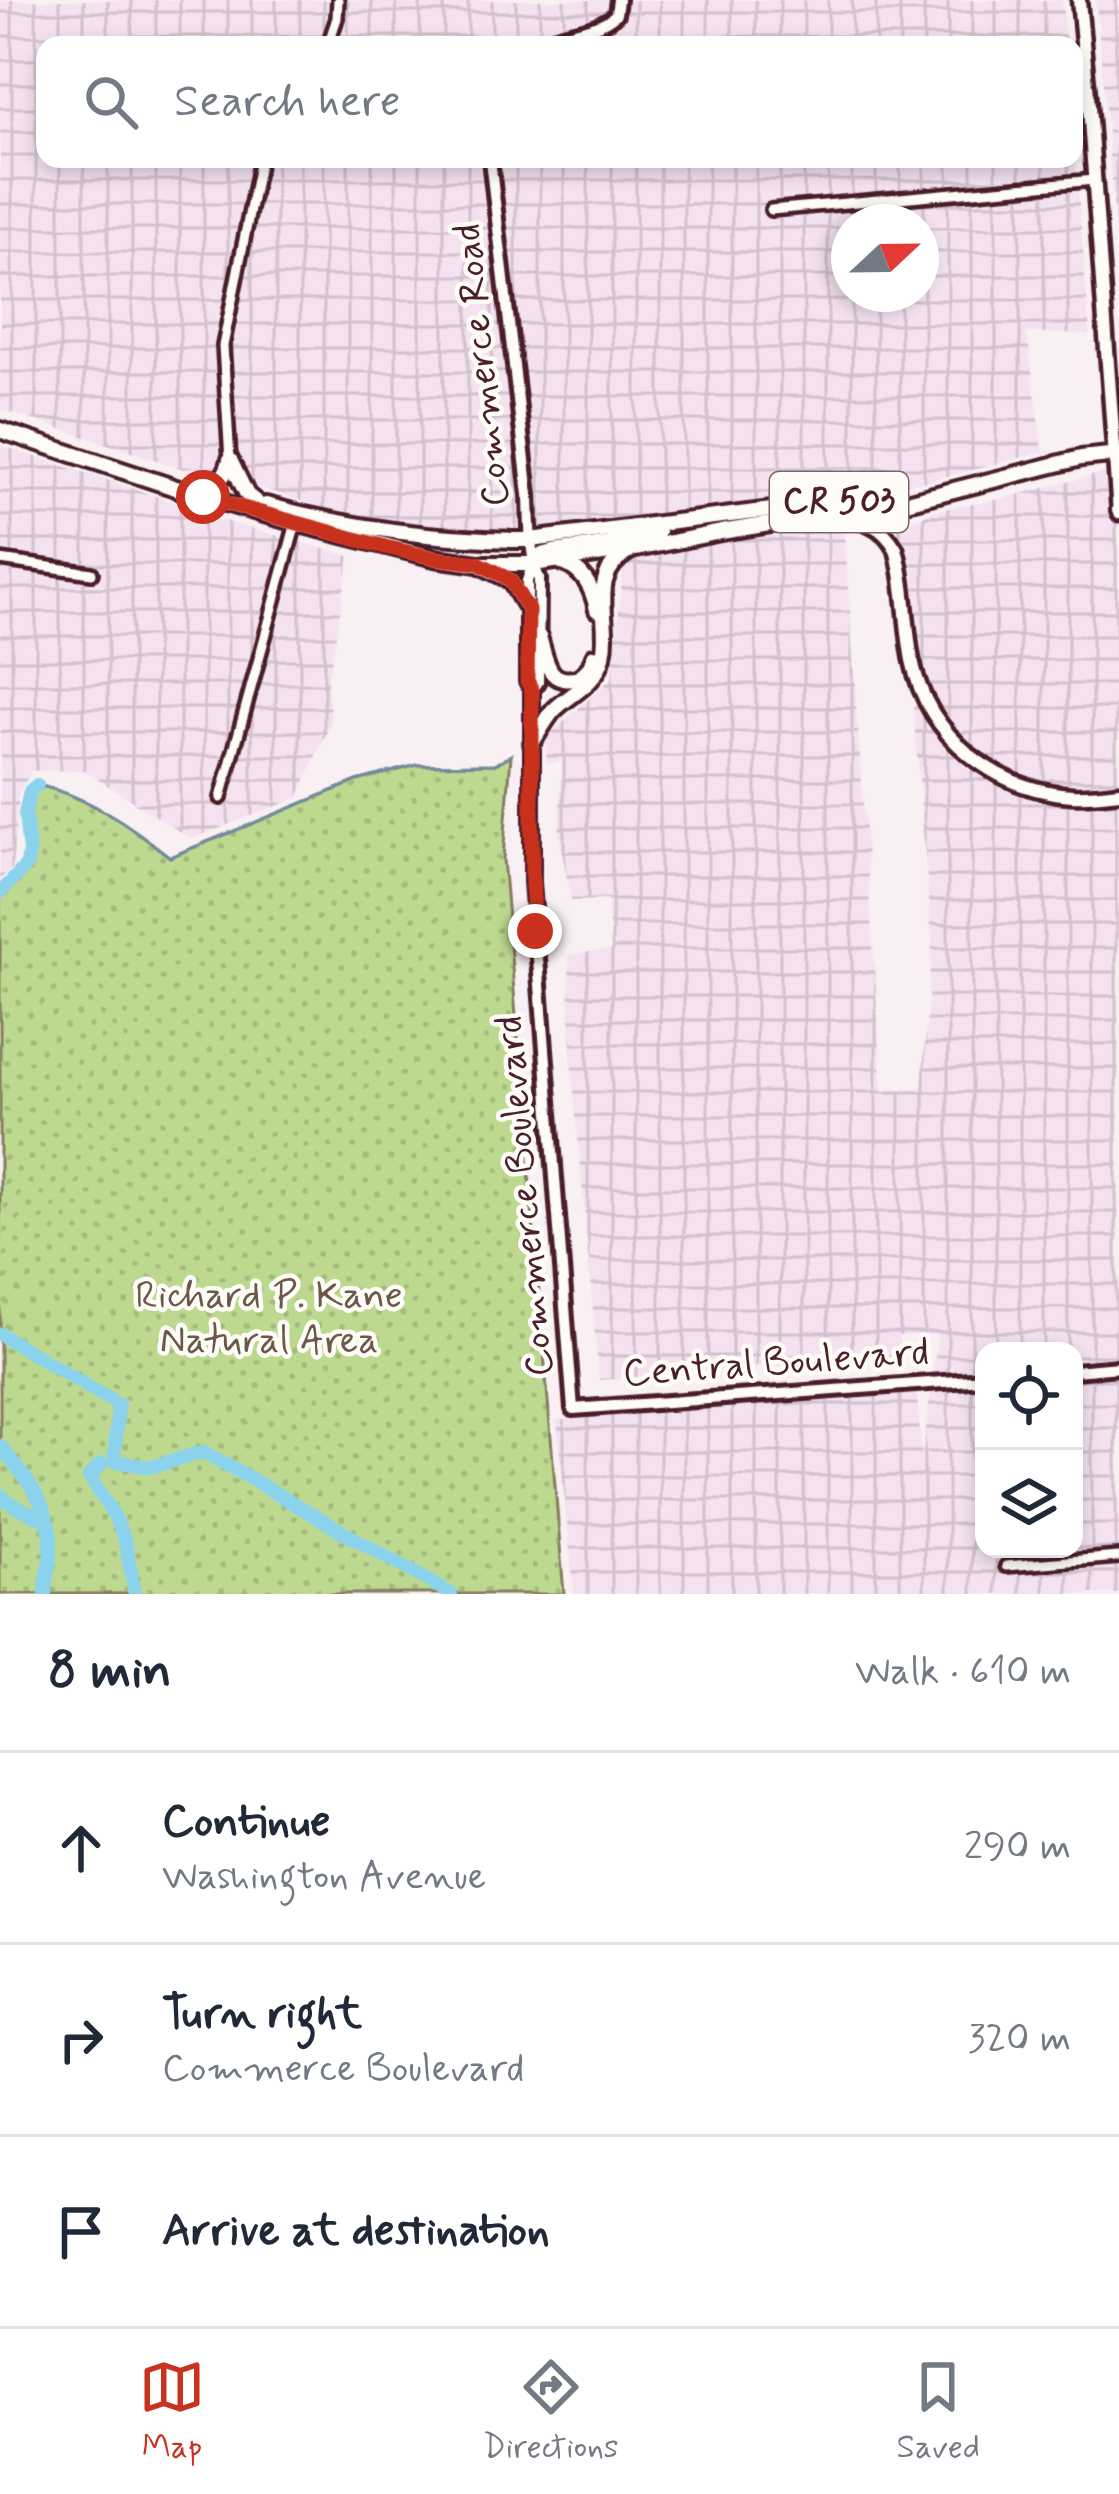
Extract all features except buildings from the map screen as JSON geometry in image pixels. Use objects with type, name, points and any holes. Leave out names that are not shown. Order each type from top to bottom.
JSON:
[{"type":"main road","points":[[1079,0],[1082,36]]},
{"type":"main road","points":[[1083,48],[1119,511]]},
{"type":"main road","name":"CR 503","points":[[0,426],[329,522],[478,540],[530,540],[980,484]]},
{"type":"main road","name":"CR 503","points":[[0,426],[200,496],[419,555],[478,563],[558,562],[631,550],[902,503],[1081,458],[1117,454]]},
{"type":"main road","points":[[198,487],[219,481],[230,460]]},
{"type":"main road","points":[[230,460],[257,503]]},
{"type":"main road","points":[[823,516],[869,522],[891,540],[917,680],[933,714],[969,755],[1030,787],[1071,795],[1119,793]]},
{"type":"main road","points":[[533,564],[542,555],[605,545],[697,521]]},
{"type":"main road","points":[[532,743],[548,717],[588,684],[600,666],[605,645],[605,574],[631,550]]},
{"type":"main road","points":[[539,637],[550,672],[560,679],[579,678],[590,667],[597,648],[594,594],[571,566],[558,562]]},
{"type":"main road","points":[[478,563],[510,580],[528,610]]},
{"type":"street","points":[[331,36],[338,0]]},
{"type":"street","points":[[557,36],[608,22],[616,14],[618,0]]},
{"type":"street","points":[[230,460],[223,346],[258,168]]},
{"type":"street","name":"Commerce Road","points":[[491,168],[533,564]]},
{"type":"street","points":[[771,210],[1094,180]]},
{"type":"street","points":[[221,798],[296,523]]},
{"type":"street","points":[[0,560],[92,573]]},
{"type":"street","name":"Commerce Boulevard","points":[[533,564],[527,581],[532,898],[573,1409]]},
{"type":"street","name":"Commerce Boulevard","points":[[532,690],[538,682],[539,637],[539,579],[533,564]]},
{"type":"street","points":[[1083,1370],[1119,1367]]},
{"type":"street","name":"Central Boulevard","points":[[573,1409],[975,1379]]},
{"type":"street","points":[[1006,1566],[1119,1557]]},
{"type":"shaded area","points":[[0,0],[1062,0],[1065,36],[36,36],[36,168],[1076,168],[1090,335],[1027,333],[1043,452],[928,481],[510,533],[445,534],[374,524],[195,467],[183,469],[0,409]]},
{"type":"shaded area","points":[[1096,0],[1119,0],[1119,274]]},
{"type":"shaded area","points":[[0,445],[186,510],[350,556],[327,685],[331,722],[298,798],[191,839],[84,770],[32,771],[19,792],[12,869],[0,879]]},
{"type":"shaded area","points":[[1118,469],[1119,1594],[574,1594],[557,1420],[917,1394],[922,1459],[938,1334],[898,1336],[900,1355],[599,1380],[571,1058],[569,954],[611,950],[607,900],[571,901],[559,836],[562,760],[546,764],[547,737],[612,678],[624,562],[844,527],[883,1091],[922,1087],[932,940],[913,708],[927,697],[901,551],[872,527],[920,518],[932,511]]},
{"type":"green space","name":"Richard P. Kane Natural Area","points":[[511,755],[503,859],[564,1594],[0,1594],[0,893],[27,865],[25,814],[30,791],[37,785],[91,804],[170,857],[357,781],[417,765],[495,764]]},
{"type":"waterway","points":[[37,785],[108,813],[170,857],[357,781],[417,765],[495,764],[511,755]]},
{"type":"waterway","points":[[0,893],[27,865],[25,814],[30,791],[37,785]]},
{"type":"waterway","points":[[0,1334],[118,1405],[114,1461],[151,1467],[204,1452],[451,1594]]},
{"type":"waterway","points":[[0,1446],[35,1492],[47,1518],[51,1546],[46,1594]]},
{"type":"waterway","points":[[101,1464],[89,1477],[125,1541],[135,1594]]},
{"type":"waterway","points":[[0,1495],[46,1520]]},
{"type":"route","points":[[203,497],[385,547],[478,563],[510,580],[520,593],[528,610],[527,681],[532,690],[535,931]]}]
